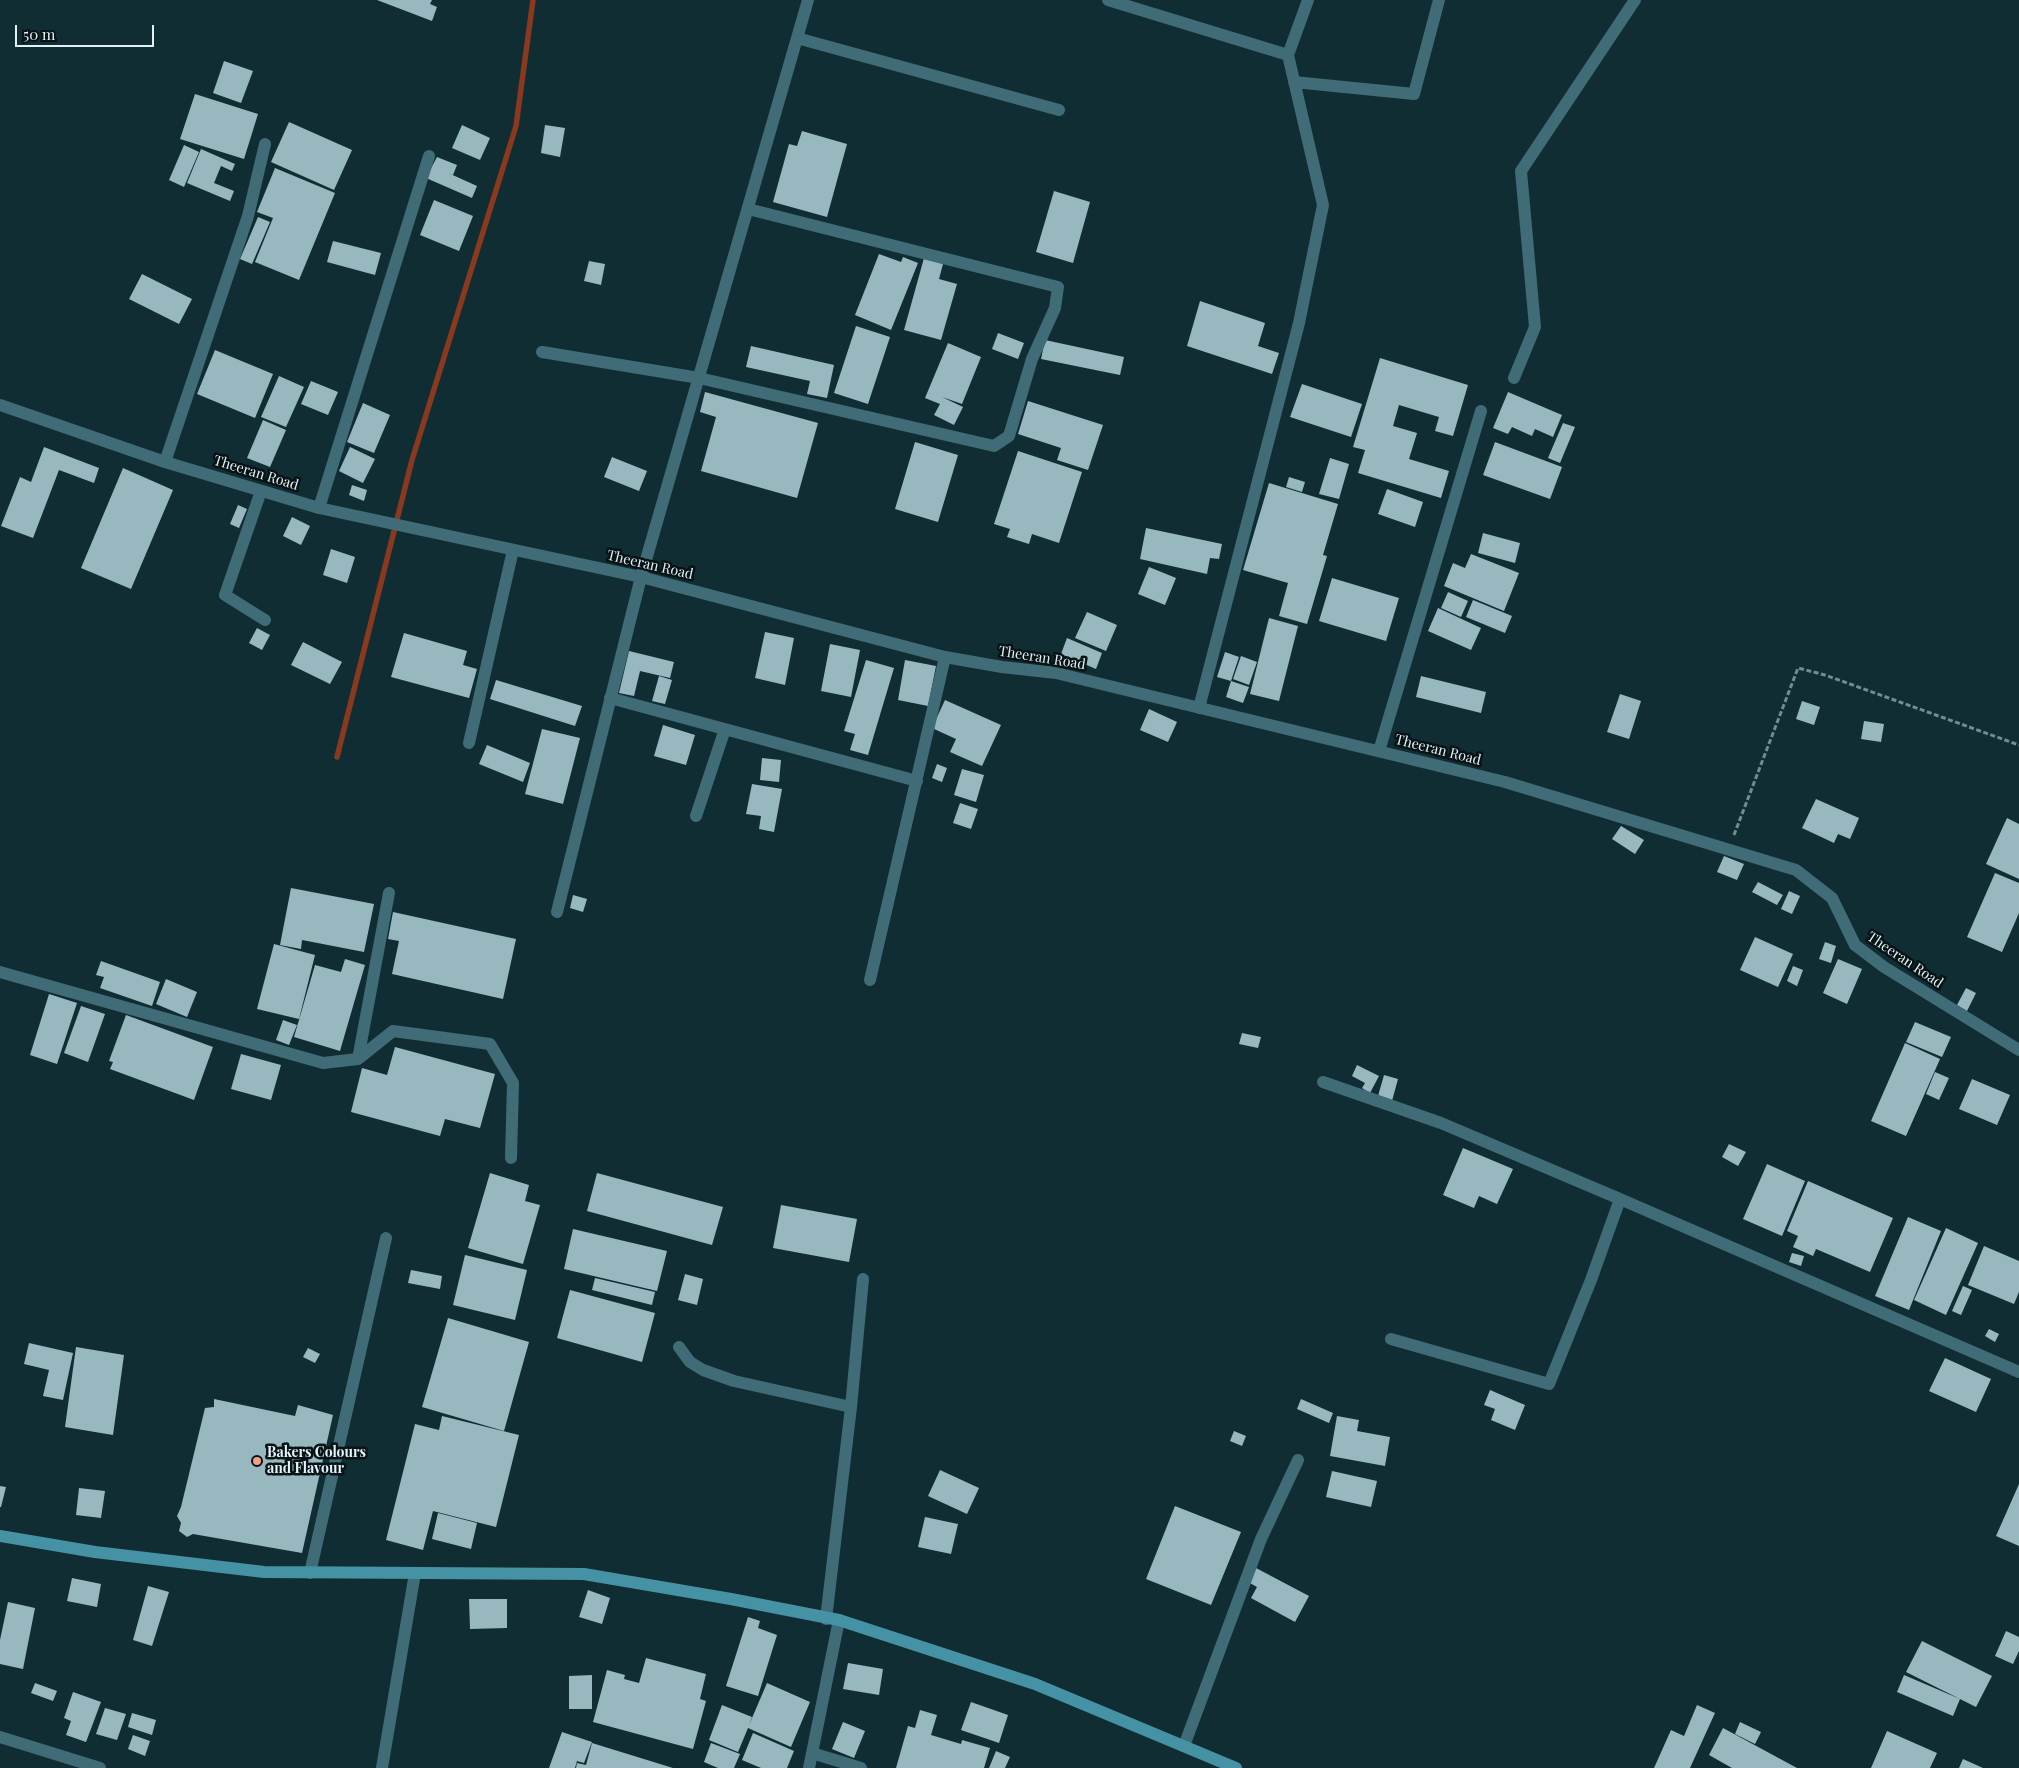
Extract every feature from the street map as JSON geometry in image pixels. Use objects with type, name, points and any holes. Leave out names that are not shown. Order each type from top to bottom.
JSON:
[{"type":"street","points":[[557,912],[641,577],[808,0]]},
{"type":"street","points":[[1108,0],[1288,56]]},
{"type":"street","points":[[1199,708],[1300,323],[1323,205],[1288,56],[1308,0]]},
{"type":"street","points":[[1294,82],[1414,94],[1439,0]]},
{"type":"street","points":[[1514,378],[1535,327],[1521,171],[1635,0]]},
{"type":"street","points":[[797,38],[1059,110]]},
{"type":"street","points":[[165,462],[248,216],[265,144]]},
{"type":"street","points":[[319,508],[429,156]]},
{"type":"street","points":[[542,352],[699,378],[994,446],[1009,436],[1032,359],[1055,308],[1058,287],[748,209]]},
{"type":"street","name":"Theeran Road","points":[[0,405],[165,462],[319,508],[641,577],[945,657],[1002,667],[1056,673],[1379,751],[1505,782],[1796,870],[1832,898],[1855,945],[1884,967],[2019,1050]]},
{"type":"street","points":[[1379,751],[1481,411]]},
{"type":"street","points":[[261,491],[225,595],[265,620]]},
{"type":"street","points":[[469,743],[513,550]]},
{"type":"street","points":[[870,980],[945,657]]},
{"type":"street","points":[[610,698],[917,781]]},
{"type":"street","points":[[696,816],[725,729]]},
{"type":"street","points":[[358,1059],[389,894]]},
{"type":"street","points":[[0,972],[323,1063],[358,1059],[393,1031],[490,1044],[513,1083],[511,1158]]},
{"type":"street","points":[[1323,1082],[1441,1124],[1620,1199],[2019,1372]]},
{"type":"street","points":[[1391,1339],[1549,1384],[1591,1280],[1620,1199]]},
{"type":"street","points":[[310,1573],[386,1238]]},
{"type":"street","points":[[826,1619],[851,1406],[863,1279]]},
{"type":"street","points":[[679,1347],[690,1362],[702,1370],[718,1376],[851,1406]]},
{"type":"street","points":[[1184,1746],[1261,1539],[1298,1460]]},
{"type":"street","points":[[0,1536],[95,1552],[264,1572],[584,1574],[731,1599],[839,1620],[1035,1684],[1236,1768]]},
{"type":"street","points":[[382,1768],[415,1573]]},
{"type":"street","points":[[809,1768],[839,1620]]},
{"type":"street","points":[[0,1737],[100,1768]]},
{"type":"street","points":[[812,1753],[860,1768]]},
{"type":"path","points":[[1728,850],[1798,668],[1825,675],[2019,745]]},
{"type":"building","points":[[377,0],[432,0],[430,4],[437,7],[432,21]]},
{"type":"building","points":[[224,61],[253,71],[241,103],[213,93]]},
{"type":"building","points":[[195,94],[258,114],[244,159],[180,139]]},
{"type":"building","points":[[289,122],[352,150],[334,190],[271,162]]},
{"type":"building","points":[[462,125],[490,138],[480,160],[452,148]]},
{"type":"building","points":[[545,125],[565,128],[560,157],[541,153]]},
{"type":"building","points":[[802,131],[847,144],[827,217],[773,202],[789,144],[797,146]]},
{"type":"building","points":[[184,145],[199,152],[184,187],[169,180]]},
{"type":"building","points":[[201,149],[235,164],[232,171],[221,166],[214,183],[234,191],[230,201],[187,183]]},
{"type":"building","points":[[437,157],[457,165],[453,175],[446,172],[477,186],[472,198],[426,178]]},
{"type":"building","points":[[275,168],[335,193],[299,280],[255,262],[273,218],[257,212]]},
{"type":"building","points":[[1054,191],[1090,202],[1073,263],[1036,252]]},
{"type":"building","points":[[434,200],[473,216],[459,251],[420,235]]},
{"type":"building","points":[[258,217],[270,222],[252,264],[240,259]]},
{"type":"building","points":[[333,241],[381,253],[375,275],[327,262]]},
{"type":"building","points":[[879,254],[901,262],[903,257],[918,263],[891,330],[855,315]]},
{"type":"building","points":[[924,258],[943,264],[939,279],[957,284],[941,340],[904,330]]},
{"type":"building","points":[[589,261],[605,264],[601,285],[584,281]]},
{"type":"building","points":[[142,274],[192,299],[179,324],[129,299]]},
{"type":"building","points":[[1200,301],[1265,323],[1258,346],[1279,353],[1272,374],[1187,346]]},
{"type":"building","points":[[856,326],[890,337],[868,404],[834,393]]},
{"type":"building","points":[[998,333],[1024,343],[1018,359],[992,349]]},
{"type":"building","points":[[1045,340],[1124,357],[1120,375],[1041,359]]},
{"type":"building","points":[[948,343],[981,357],[962,404],[942,397],[963,407],[954,425],[934,415],[940,404],[925,398]]},
{"type":"building","points":[[751,346],[834,365],[827,398],[807,394],[810,381],[746,367]]},
{"type":"building","points":[[215,350],[273,374],[255,418],[197,394]]},
{"type":"building","points":[[1380,358],[1468,385],[1453,436],[1435,431],[1439,417],[1399,405],[1393,426],[1417,433],[1409,459],[1449,471],[1441,498],[1358,473],[1365,450],[1353,447]]},
{"type":"building","points":[[279,376],[304,387],[286,427],[261,417]]},
{"type":"building","points":[[311,381],[338,392],[328,415],[301,404]]},
{"type":"building","points":[[1302,384],[1362,404],[1351,437],[1290,417]]},
{"type":"building","points":[[705,392],[818,423],[797,498],[701,471],[716,417],[700,412]]},
{"type":"building","points":[[1508,392],[1562,415],[1553,437],[1535,429],[1532,436],[1512,427],[1508,434],[1493,428]]},
{"type":"building","points":[[1028,401],[1103,425],[1088,470],[1057,460],[1061,448],[1018,434]]},
{"type":"building","points":[[363,403],[390,415],[374,453],[347,442]]},
{"type":"building","points":[[263,420],[286,430],[270,467],[247,458]]},
{"type":"building","points":[[1563,423],[1575,427],[1560,463],[1548,458]]},
{"type":"building","points":[[915,442],[958,455],[938,522],[895,509]]},
{"type":"building","points":[[1495,442],[1562,467],[1550,499],[1483,475]]},
{"type":"building","points":[[44,447],[99,468],[94,483],[59,470],[33,538],[1,526],[20,477],[31,482]]},
{"type":"building","points":[[350,447],[375,459],[363,483],[339,471]]},
{"type":"building","points":[[1018,451],[1082,472],[1059,543],[1032,534],[1029,544],[1007,537],[1010,529],[994,524]]},
{"type":"building","points":[[612,457],[647,471],[639,491],[604,477]]},
{"type":"building","points":[[1330,458],[1349,464],[1339,499],[1319,494]]},
{"type":"building","points":[[123,468],[173,490],[131,589],[81,568]]},
{"type":"building","points":[[1289,477],[1305,482],[1302,492],[1286,487]]},
{"type":"building","points":[[1269,483],[1338,504],[1323,555],[1327,556],[1307,624],[1279,616],[1288,583],[1243,570]]},
{"type":"building","points":[[352,485],[367,490],[364,501],[349,495]]},
{"type":"building","points":[[1387,489],[1423,502],[1415,527],[1378,514]]},
{"type":"building","points":[[238,505],[247,509],[239,528],[230,524]]},
{"type":"building","points":[[292,517],[310,526],[301,545],[283,536]]},
{"type":"building","points":[[1146,528],[1222,544],[1219,559],[1210,558],[1207,574],[1140,559]]},
{"type":"building","points":[[1483,533],[1520,543],[1515,563],[1478,553]]},
{"type":"building","points":[[331,549],[355,557],[347,583],[323,575]]},
{"type":"building","points":[[1471,554],[1519,573],[1504,611],[1444,586],[1453,563],[1465,568]]},
{"type":"building","points":[[1149,567],[1176,578],[1165,605],[1138,594]]},
{"type":"building","points":[[1332,578],[1399,598],[1386,641],[1319,621]]},
{"type":"building","points":[[1448,592],[1468,601],[1461,617],[1441,608]]},
{"type":"building","points":[[1473,600],[1512,616],[1505,633],[1466,617]]},
{"type":"building","points":[[1438,608],[1481,628],[1471,650],[1428,631]]},
{"type":"building","points":[[1087,612],[1117,625],[1106,651],[1075,638]]},
{"type":"building","points":[[1269,618],[1298,626],[1279,701],[1250,694]]},
{"type":"building","points":[[257,628],[270,635],[262,650],[249,643]]},
{"type":"building","points":[[765,632],[794,638],[785,685],[755,678]]},
{"type":"building","points":[[404,633],[467,651],[463,665],[477,669],[469,698],[391,677]]},
{"type":"building","points":[[1067,638],[1102,653],[1096,669],[1061,654]]},
{"type":"building","points":[[303,642],[342,662],[330,684],[291,665]]},
{"type":"building","points":[[830,644],[860,650],[851,697],[821,691]]},
{"type":"building","points":[[629,651],[674,662],[670,678],[640,671],[634,696],[619,693]]},
{"type":"building","points":[[1225,652],[1239,657],[1231,681],[1217,677]]},
{"type":"building","points":[[1241,656],[1257,662],[1249,685],[1233,679]]},
{"type":"building","points":[[866,660],[894,668],[868,755],[850,750],[855,734],[844,731]]},
{"type":"building","points":[[905,660],[936,666],[928,706],[898,700]]},
{"type":"building","points":[[659,676],[672,680],[665,704],[652,701]]},
{"type":"building","points":[[1421,676],[1486,692],[1481,713],[1416,697]]},
{"type":"building","points":[[496,680],[582,706],[575,726],[490,699]]},
{"type":"building","points":[[1231,681],[1249,687],[1243,703],[1226,697]]},
{"type":"building","points":[[1620,694],[1641,701],[1629,739],[1607,732]]},
{"type":"building","points":[[945,700],[1001,725],[982,766],[950,752],[956,739],[932,728]]},
{"type":"building","points":[[1802,701],[1820,707],[1814,725],[1796,719]]},
{"type":"building","points":[[1149,709],[1177,722],[1168,742],[1140,730]]},
{"type":"building","points":[[1864,721],[1884,724],[1881,742],[1861,739]]},
{"type":"building","points":[[663,725],[695,735],[686,765],[654,756]]},
{"type":"building","points":[[542,729],[580,738],[563,804],[525,794]]},
{"type":"building","points":[[487,745],[530,763],[523,782],[479,764]]},
{"type":"building","points":[[762,758],[781,760],[779,782],[760,780]]},
{"type":"building","points":[[937,764],[947,768],[942,782],[932,778]]},
{"type":"building","points":[[962,769],[984,775],[976,802],[954,795]]},
{"type":"building","points":[[752,784],[782,789],[774,832],[759,829],[761,816],[746,814]]},
{"type":"building","points":[[1816,799],[1859,818],[1850,839],[1838,834],[1834,843],[1802,828]]},
{"type":"building","points":[[960,803],[978,809],[971,829],[953,823]]},
{"type":"building","points":[[2007,818],[2019,824],[2019,879],[1986,864]]},
{"type":"building","points":[[1621,826],[1644,840],[1635,854],[1612,839]]},
{"type":"building","points":[[1724,856],[1744,864],[1737,880],[1717,872]]},
{"type":"building","points":[[1995,873],[2019,883],[2019,913],[2002,952],[1967,937]]},
{"type":"building","points":[[1758,882],[1783,895],[1777,905],[1752,892]]},
{"type":"building","points":[[291,888],[374,904],[364,952],[302,940],[301,949],[280,945]]},
{"type":"building","points":[[1789,891],[1800,896],[1792,914],[1781,909]]},
{"type":"building","points":[[573,895],[587,899],[583,912],[570,908]]},
{"type":"building","points":[[393,912],[516,939],[503,999],[392,974],[399,941],[388,939]]},
{"type":"building","points":[[1755,937],[1793,954],[1778,987],[1740,970]]},
{"type":"building","points":[[1825,942],[1836,946],[1831,963],[1819,959]]},
{"type":"building","points":[[274,944],[315,955],[299,1019],[257,1009]]},
{"type":"building","points":[[345,959],[365,965],[340,1051],[294,1037],[315,965],[341,972]]},
{"type":"building","points":[[1838,959],[1862,969],[1847,1004],[1823,993]]},
{"type":"building","points":[[101,961],[160,982],[152,1006],[100,988],[104,977],[96,975]]},
{"type":"building","points":[[1793,966],[1803,970],[1797,986],[1787,981]]},
{"type":"building","points":[[166,979],[197,992],[187,1017],[156,1004]]},
{"type":"building","points":[[1966,988],[1976,993],[1967,1011],[1957,1005]]},
{"type":"building","points":[[49,994],[77,1003],[57,1064],[30,1055]]},
{"type":"building","points":[[81,1006],[105,1014],[88,1062],[64,1053]]},
{"type":"building","points":[[126,1015],[213,1047],[194,1100],[110,1069],[113,1062],[109,1061]]},
{"type":"building","points":[[283,1020],[297,1025],[289,1045],[276,1040]]},
{"type":"building","points":[[1915,1022],[1951,1037],[1942,1057],[1906,1042]]},
{"type":"building","points":[[1242,1033],[1261,1037],[1258,1048],[1239,1044]]},
{"type":"building","points":[[1905,1043],[1940,1059],[1906,1136],[1871,1121]]},
{"type":"building","points":[[395,1047],[495,1074],[480,1128],[445,1119],[440,1136],[351,1112],[362,1068],[387,1075]]},
{"type":"building","points":[[241,1054],[281,1065],[271,1100],[231,1089]]},
{"type":"building","points":[[1357,1065],[1379,1076],[1370,1093],[1362,1088],[1365,1083],[1352,1076]]},
{"type":"building","points":[[1935,1072],[1949,1078],[1939,1100],[1926,1094]]},
{"type":"building","points":[[1384,1075],[1398,1079],[1392,1101],[1378,1096]]},
{"type":"building","points":[[1972,1079],[2010,1095],[1997,1125],[1959,1109]]},
{"type":"building","points":[[1729,1144],[1746,1152],[1738,1166],[1722,1157]]},
{"type":"building","points":[[1463,1148],[1513,1169],[1497,1204],[1479,1196],[1474,1208],[1443,1195]]},
{"type":"building","points":[[1767,1164],[1805,1181],[1782,1236],[1743,1219]]},
{"type":"building","points":[[490,1173],[529,1185],[525,1201],[540,1205],[523,1264],[468,1248]]},
{"type":"building","points":[[597,1173],[723,1207],[712,1245],[587,1211]]},
{"type":"building","points":[[1808,1181],[1893,1218],[1870,1272],[1816,1249],[1813,1256],[1793,1247],[1798,1236],[1787,1231]]},
{"type":"building","points":[[781,1205],[857,1219],[849,1262],[773,1248]]},
{"type":"building","points":[[1908,1217],[1941,1231],[1909,1310],[1875,1296]]},
{"type":"building","points":[[1946,1228],[1978,1243],[1946,1315],[1914,1300]]},
{"type":"building","points":[[573,1229],[667,1251],[657,1291],[564,1269]]},
{"type":"building","points":[[1984,1246],[2019,1261],[2019,1292],[2014,1304],[1968,1285]]},
{"type":"building","points":[[1792,1253],[1804,1256],[1801,1266],[1789,1262]]},
{"type":"building","points":[[465,1255],[527,1270],[515,1320],[453,1305]]},
{"type":"building","points":[[411,1270],[442,1276],[440,1289],[408,1283]]},
{"type":"building","points":[[685,1274],[703,1279],[697,1305],[678,1300]]},
{"type":"building","points":[[595,1278],[655,1292],[652,1305],[592,1290]]},
{"type":"building","points":[[1963,1286],[1972,1290],[1961,1315],[1952,1311]]},
{"type":"building","points":[[570,1290],[655,1313],[642,1362],[557,1338]]},
{"type":"building","points":[[448,1318],[529,1342],[504,1431],[422,1407]]},
{"type":"building","points":[[1989,1329],[1999,1334],[1995,1342],[1985,1336]]},
{"type":"building","points":[[29,1343],[73,1353],[63,1400],[43,1396],[49,1370],[24,1364]]},
{"type":"building","points":[[76,1347],[124,1355],[113,1435],[65,1427]]},
{"type":"building","points":[[308,1348],[320,1354],[315,1363],[303,1357]]},
{"type":"building","points":[[1945,1358],[1991,1379],[1976,1412],[1929,1391]]},
{"type":"building","points":[[1490,1390],[1525,1405],[1515,1430],[1491,1420],[1495,1409],[1484,1405]]},
{"type":"building","name":"Bakers Colours and Flavour","points":[[214,1399],[295,1416],[298,1405],[333,1415],[302,1553],[193,1534],[187,1537],[179,1531],[181,1523],[177,1516],[181,1507],[205,1408],[214,1407]]},
{"type":"building","points":[[1301,1399],[1333,1413],[1329,1423],[1297,1409]]},
{"type":"building","points":[[442,1416],[519,1435],[496,1527],[433,1511],[423,1550],[386,1540],[415,1424],[439,1430]]},
{"type":"building","points":[[1337,1416],[1359,1420],[1357,1431],[1390,1437],[1385,1466],[1330,1456]]},
{"type":"building","points":[[1234,1431],[1246,1436],[1242,1446],[1230,1441]]},
{"type":"building","points":[[940,1470],[979,1488],[967,1514],[928,1496]]},
{"type":"building","points":[[1332,1471],[1377,1481],[1371,1507],[1326,1497]]},
{"type":"building","points":[[2019,1484],[2019,1546],[1996,1536]]},
{"type":"building","points":[[0,1486],[6,1487],[1,1507],[0,1507]]},
{"type":"building","points":[[79,1488],[105,1491],[101,1518],[76,1515]]},
{"type":"building","points":[[1175,1506],[1241,1532],[1211,1605],[1146,1579]]},
{"type":"building","points":[[438,1513],[477,1523],[471,1549],[432,1539]]},
{"type":"building","points":[[925,1517],[958,1524],[951,1554],[918,1547]]},
{"type":"building","points":[[1256,1568],[1309,1596],[1295,1622],[1251,1598],[1257,1587],[1248,1582]]},
{"type":"building","points":[[72,1578],[101,1584],[97,1607],[67,1601]]},
{"type":"building","points":[[148,1586],[169,1592],[152,1646],[133,1640]]},
{"type":"building","points":[[588,1590],[610,1598],[602,1624],[579,1617]]},
{"type":"building","points":[[469,1599],[507,1599],[507,1628],[470,1629]]},
{"type":"building","points":[[8,1602],[35,1608],[23,1669],[0,1664],[0,1640]]},
{"type":"building","points":[[748,1617],[760,1621],[758,1628],[777,1635],[758,1696],[726,1686]]},
{"type":"building","points":[[2006,1631],[2019,1637],[2019,1651],[2013,1664],[1995,1656]]},
{"type":"building","points":[[1922,1641],[1992,1676],[1976,1707],[1906,1672]]},
{"type":"building","points":[[646,1658],[706,1674],[700,1699],[706,1701],[693,1749],[593,1722],[607,1670],[625,1675],[624,1679],[639,1683]]},
{"type":"building","points":[[848,1663],[883,1669],[879,1695],[843,1689]]},
{"type":"building","points":[[592,1675],[592,1709],[569,1709],[569,1676]]},
{"type":"building","points":[[1904,1675],[1960,1699],[1953,1716],[1897,1692]]},
{"type":"building","points":[[35,1683],[57,1691],[53,1701],[31,1693]]},
{"type":"building","points":[[767,1683],[810,1702],[791,1747],[748,1728],[738,1752],[709,1740],[722,1705],[752,1717],[749,1725]]},
{"type":"building","points":[[73,1692],[101,1702],[86,1742],[66,1735],[71,1721],[64,1718]]},
{"type":"building","points":[[971,1702],[1008,1715],[999,1743],[961,1730]]},
{"type":"building","points":[[1697,1705],[1715,1713],[1690,1768],[1654,1768],[1671,1730],[1684,1736]]},
{"type":"building","points":[[105,1708],[126,1714],[117,1740],[96,1734]]},
{"type":"building","points":[[920,1710],[937,1715],[931,1735],[961,1744],[962,1740],[990,1748],[984,1768],[896,1768],[908,1726],[915,1728]]},
{"type":"building","points":[[132,1713],[156,1720],[152,1735],[128,1727]]},
{"type":"building","points":[[843,1722],[865,1731],[854,1758],[832,1749]]},
{"type":"building","points":[[1740,1722],[1761,1732],[1755,1744],[1735,1734]]},
{"type":"building","points":[[1723,1728],[1797,1768],[1732,1768],[1709,1755]]},
{"type":"building","points":[[1887,1731],[1937,1753],[1930,1768],[1871,1768]]},
{"type":"building","points":[[562,1732],[592,1742],[584,1763],[577,1761],[575,1768],[549,1768]]},
{"type":"building","points":[[753,1733],[794,1751],[787,1768],[761,1768],[742,1760]]},
{"type":"building","points":[[133,1735],[150,1741],[145,1756],[128,1749]]},
{"type":"building","points":[[592,1743],[673,1768],[576,1768],[577,1763],[586,1765]]},
{"type":"building","points":[[711,1743],[740,1754],[734,1768],[718,1768],[704,1762]]},
{"type":"building","points":[[996,1751],[1010,1757],[1005,1768],[989,1768]]},
{"type":"building","points":[[1963,1759],[1983,1768],[1959,1768]]},
{"type":"waterway","points":[[337,757],[412,460],[516,126],[533,0]]},
{"type":"place","name":"Bakers Colours and Flavour","points":[[257,1461]]}]
